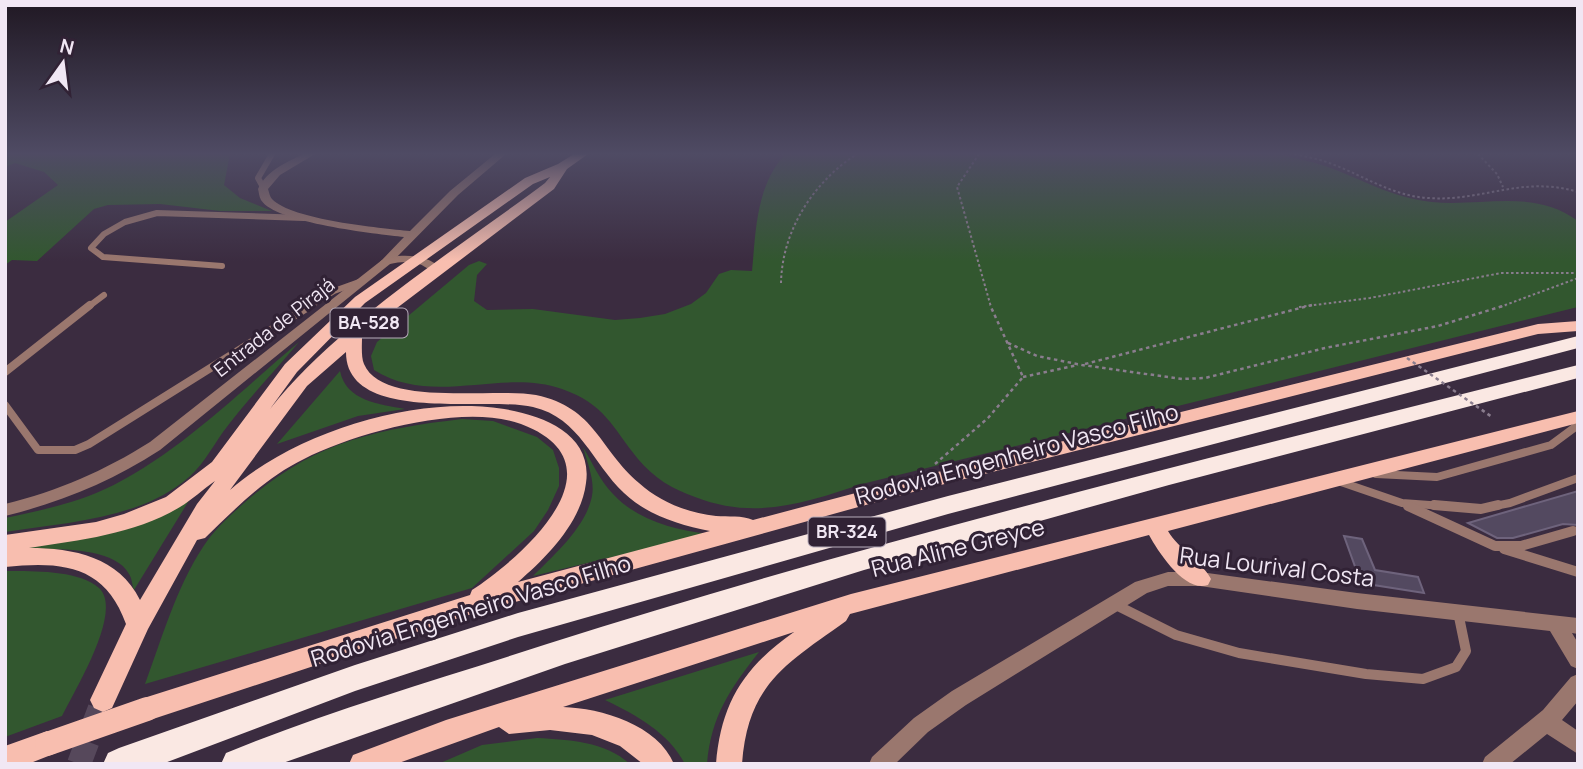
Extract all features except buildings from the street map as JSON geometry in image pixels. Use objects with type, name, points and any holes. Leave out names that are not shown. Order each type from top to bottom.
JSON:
[{"type":"highway","name":"Rodovia Engenheiro Vasco Filho","points":[[124,762],[355,678],[518,625],[1081,469],[1578,342]]},
{"type":"highway","name":"BR-324","points":[[236,764],[527,664],[765,589],[1105,494],[1578,370]]},
{"type":"main road","points":[[204,509],[219,467],[291,368],[360,300],[516,190]]},
{"type":"main road","name":"BA-528","points":[[103,699],[138,624],[204,509],[301,382],[436,270],[545,190]]},
{"type":"main road","points":[[5,759],[147,709],[464,606],[909,486],[1538,329],[1578,326]]},
{"type":"main road","points":[[354,336],[351,351],[353,364],[366,382],[393,393],[419,397],[509,396],[526,398],[556,408],[589,432],[621,478],[633,488],[649,500],[694,521],[742,525],[795,518]]},
{"type":"main road","points":[[185,544],[253,481],[300,452],[329,440],[395,421],[442,415],[481,413],[525,419],[560,438],[571,450],[577,472],[573,499],[563,521],[543,548],[517,572],[464,606]]},
{"type":"main road","name":"Rua Aline Greyce","points":[[362,764],[446,732],[851,604],[1578,417]]},
{"type":"main road","points":[[5,543],[96,530],[129,521],[173,502],[219,467]]},
{"type":"main road","points":[[1155,526],[1168,550],[1200,579]]},
{"type":"main road","points":[[5,558],[49,556],[97,569],[113,578],[124,592],[138,624]]},
{"type":"main road","points":[[729,764],[729,745],[737,710],[755,682],[772,660],[851,604]]},
{"type":"main road","points":[[446,732],[528,718],[566,717],[595,722],[622,733],[650,750],[661,764]]},
{"type":"street","points":[[263,190],[266,202],[292,214],[413,235]]},
{"type":"street","name":"Entrada de Pirajá","points":[[5,510],[72,492],[124,467],[155,446],[386,262],[458,190]]},
{"type":"street","points":[[386,262],[398,258],[433,266],[436,270]]},
{"type":"street","name":"Rua Lourival Costa","points":[[880,764],[921,725],[959,698],[1141,587],[1168,579],[1200,579],[1578,626]]},
{"type":"street","points":[[1556,624],[1578,660]]},
{"type":"street","points":[[1493,764],[1547,721],[1571,696],[1578,683]]},
{"type":"street","points":[[1547,721],[1578,744]]},
{"type":"lane","points":[[222,266],[103,257],[92,248],[104,234],[125,222],[157,213],[246,214],[314,219]]},
{"type":"lane","points":[[5,405],[38,450],[75,450],[101,437],[334,291],[365,279]]},
{"type":"lane","points":[[5,372],[104,295]]},
{"type":"lane","points":[[1363,473],[1437,477],[1551,445],[1578,425]]},
{"type":"lane","points":[[1402,503],[1481,509],[1510,503],[1578,478]]},
{"type":"lane","points":[[1335,480],[1402,503],[1495,546],[1578,572]]},
{"type":"lane","points":[[1495,546],[1521,546],[1573,531]]},
{"type":"lane","points":[[1113,604],[1176,635],[1239,653],[1366,674],[1423,678],[1456,667],[1466,651],[1458,612]]},
{"type":"path","points":[[780,284],[786,241],[793,226],[820,190]]},
{"type":"path","points":[[958,190],[991,307],[1023,377]]},
{"type":"path","points":[[1387,190],[1432,198],[1495,190]]},
{"type":"path","points":[[909,486],[988,418],[1023,377],[1082,365],[1299,307],[1370,298],[1500,273],[1532,271],[1578,275]]},
{"type":"path","points":[[1008,343],[1037,356],[1082,365],[1182,379],[1205,378],[1325,348],[1438,326],[1524,300],[1578,275]]},
{"type":"path","points":[[1408,358],[1492,417]]},
{"type":"green space","points":[[51,190],[230,190],[240,198],[272,211],[220,211],[160,204],[108,205],[94,209],[37,261],[12,260],[5,265],[5,222]]},
{"type":"green space","points":[[764,190],[1385,190],[1432,202],[1526,202],[1561,211],[1578,221],[1578,307],[866,483],[823,497],[761,508],[718,504],[671,486],[644,466],[598,409],[562,389],[515,382],[420,386],[397,381],[374,370],[371,356],[377,342],[469,265],[479,261],[487,264],[477,275],[474,301],[487,310],[533,309],[615,320],[665,314],[691,304],[706,293],[719,274],[731,270],[752,271]]},
{"type":"green space","points":[[299,342],[232,420],[195,471],[183,482],[144,504],[121,512],[5,532],[5,518],[55,507],[91,495],[155,460],[205,423]]},
{"type":"green space","points":[[340,371],[343,381],[356,395],[375,403],[405,409],[358,416],[277,444]]},
{"type":"green space","points":[[462,419],[493,421],[537,437],[553,450],[559,468],[559,486],[534,531],[472,588],[145,684],[170,614],[193,563],[213,533],[251,497],[276,478],[325,450],[376,433]]},
{"type":"green space","points":[[583,447],[608,489],[633,511],[682,530],[708,534],[533,576],[568,540],[589,507],[592,484]]},
{"type":"green space","points":[[193,494],[134,590],[131,577],[121,565],[95,553],[61,549],[17,549],[117,532],[137,525]]},
{"type":"green space","points":[[5,571],[55,573],[91,582],[99,588],[105,599],[105,614],[86,671],[62,716],[5,737]]},
{"type":"green space","points":[[759,652],[724,704],[713,731],[707,764],[685,764],[660,734],[639,718],[605,700]]},
{"type":"green space","points":[[537,738],[598,746],[630,764],[438,764],[482,745]]},
{"type":"tunnel","points":[[79,764],[103,700]]}]
